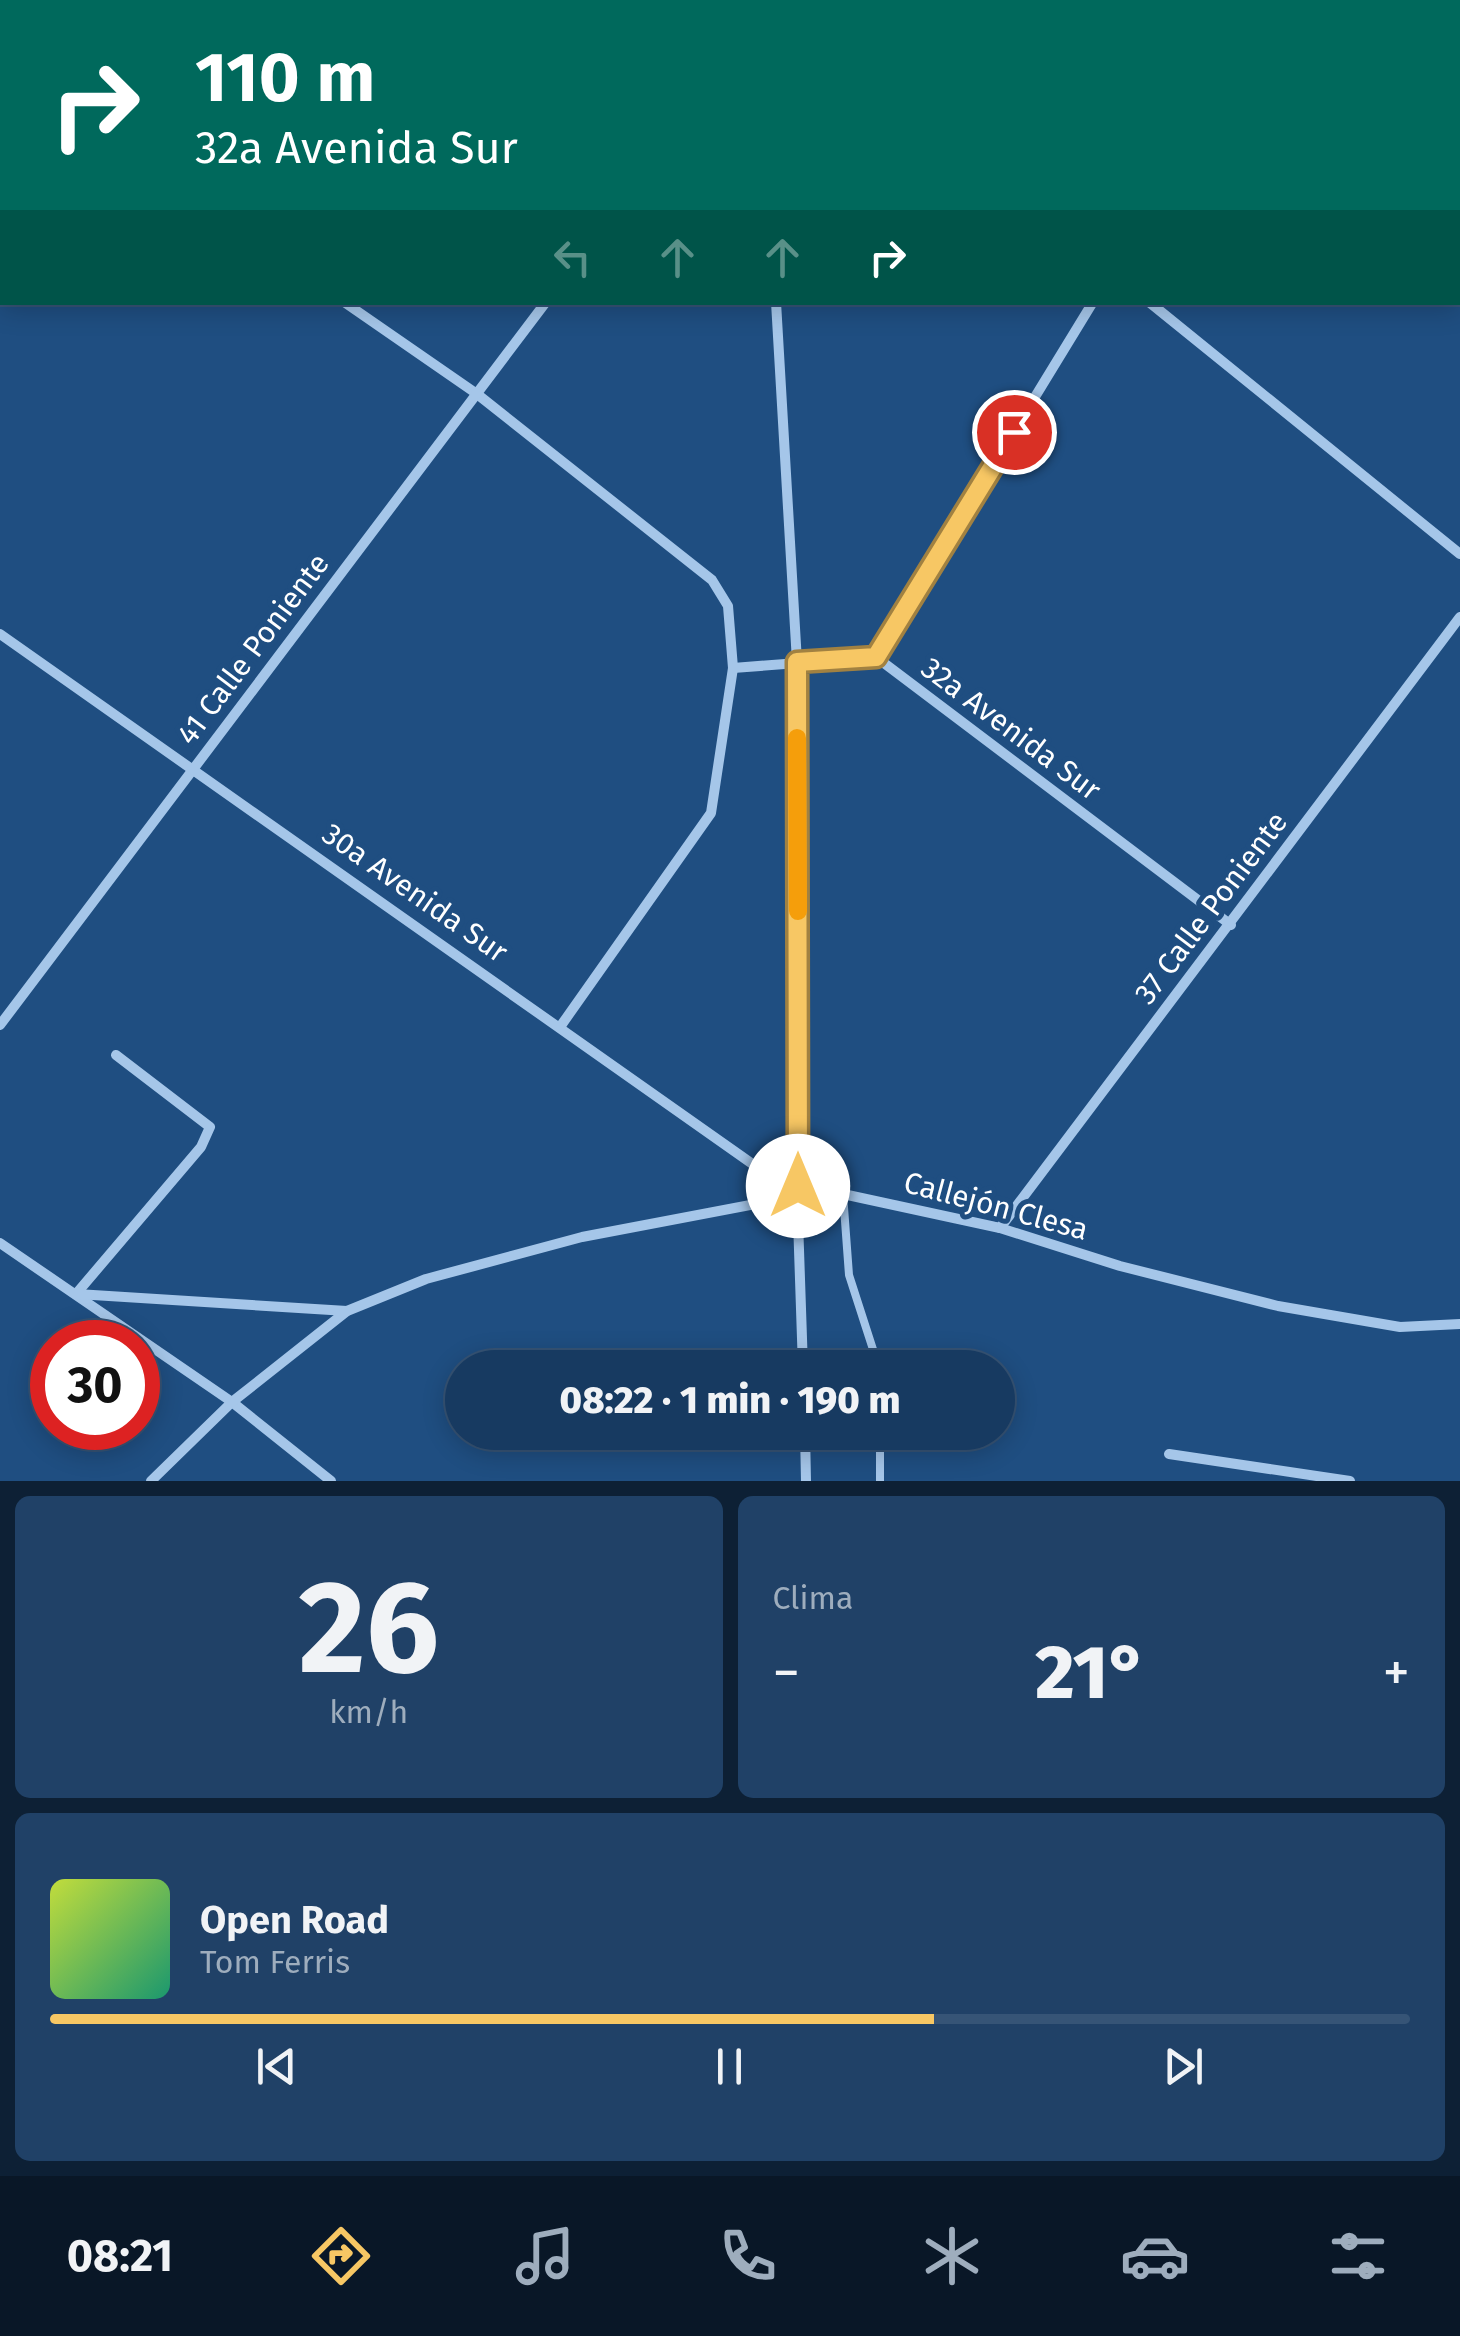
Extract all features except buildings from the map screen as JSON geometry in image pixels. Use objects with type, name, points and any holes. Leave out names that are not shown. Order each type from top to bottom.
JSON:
[{"type":"street","points":[[348,305],[477,394],[712,580],[728,606],[733,668],[711,813],[560,1026]]},
{"type":"street","name":"41 Calle Poniente","points":[[0,1026],[544,305]]},
{"type":"street","points":[[776,305],[797,662],[802,1350]]},
{"type":"street","points":[[876,657],[1091,305]]},
{"type":"street","points":[[1153,305],[1460,554]]},
{"type":"street","name":"37 Calle Poniente","points":[[1000,1228],[1460,617]]},
{"type":"street","name":"30a Avenida Sur","points":[[0,634],[798,1196]]},
{"type":"street","name":"32a Avenida Sur","points":[[733,668],[876,657],[1231,924]]},
{"type":"street","points":[[76,1294],[202,1147],[210,1127],[116,1055]]},
{"type":"street","name":"Callejón Clesa","points":[[151,1481],[232,1402],[347,1311],[426,1279],[582,1237],[798,1196],[843,1194],[1000,1228],[1120,1266],[1278,1306],[1400,1327],[1460,1324]]},
{"type":"street","points":[[0,1243],[232,1402],[331,1481]]},
{"type":"street","points":[[76,1294],[347,1311]]},
{"type":"street","points":[[805,1450],[806,1481]]},
{"type":"street","points":[[1169,1454],[1350,1481]]},
{"type":"lane","points":[[843,1194],[849,1275],[873,1350]]},
{"type":"lane","points":[[880,1450],[880,1481]]},
{"type":"slow traffic","points":[[797,738],[798,911]]},
{"type":"route","points":[[798,1186],[797,662],[876,657],[1014,432]]}]
